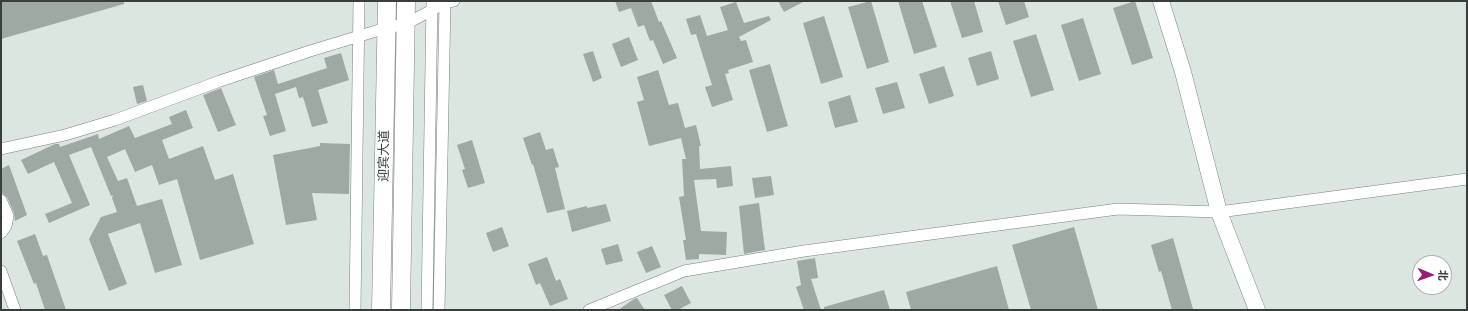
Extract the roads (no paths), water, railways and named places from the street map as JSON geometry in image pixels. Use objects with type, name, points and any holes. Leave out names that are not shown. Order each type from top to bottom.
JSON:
[{"type":"main road","name":"迎宾大道","points":[[381,310],[387,1]]},
{"type":"main road","name":"迎宾大道","points":[[401,310],[406,1]]},
{"type":"street","points":[[355,310],[359,1]]},
{"type":"street","points":[[1161,1],[1184,72],[1220,212],[1257,310]]},
{"type":"street","points":[[1,149],[65,135],[115,120],[220,81],[310,51],[386,28],[406,24],[432,6],[450,2],[439,310]]},
{"type":"street","points":[[427,310],[432,6]]},
{"type":"street","points":[[590,310],[684,271],[804,251],[1118,209],[1220,212],[1467,179]]},
{"type":"street","points":[[1,200],[8,216],[6,226],[1,233]]},
{"type":"street","points":[[1,271],[15,310]]}]
